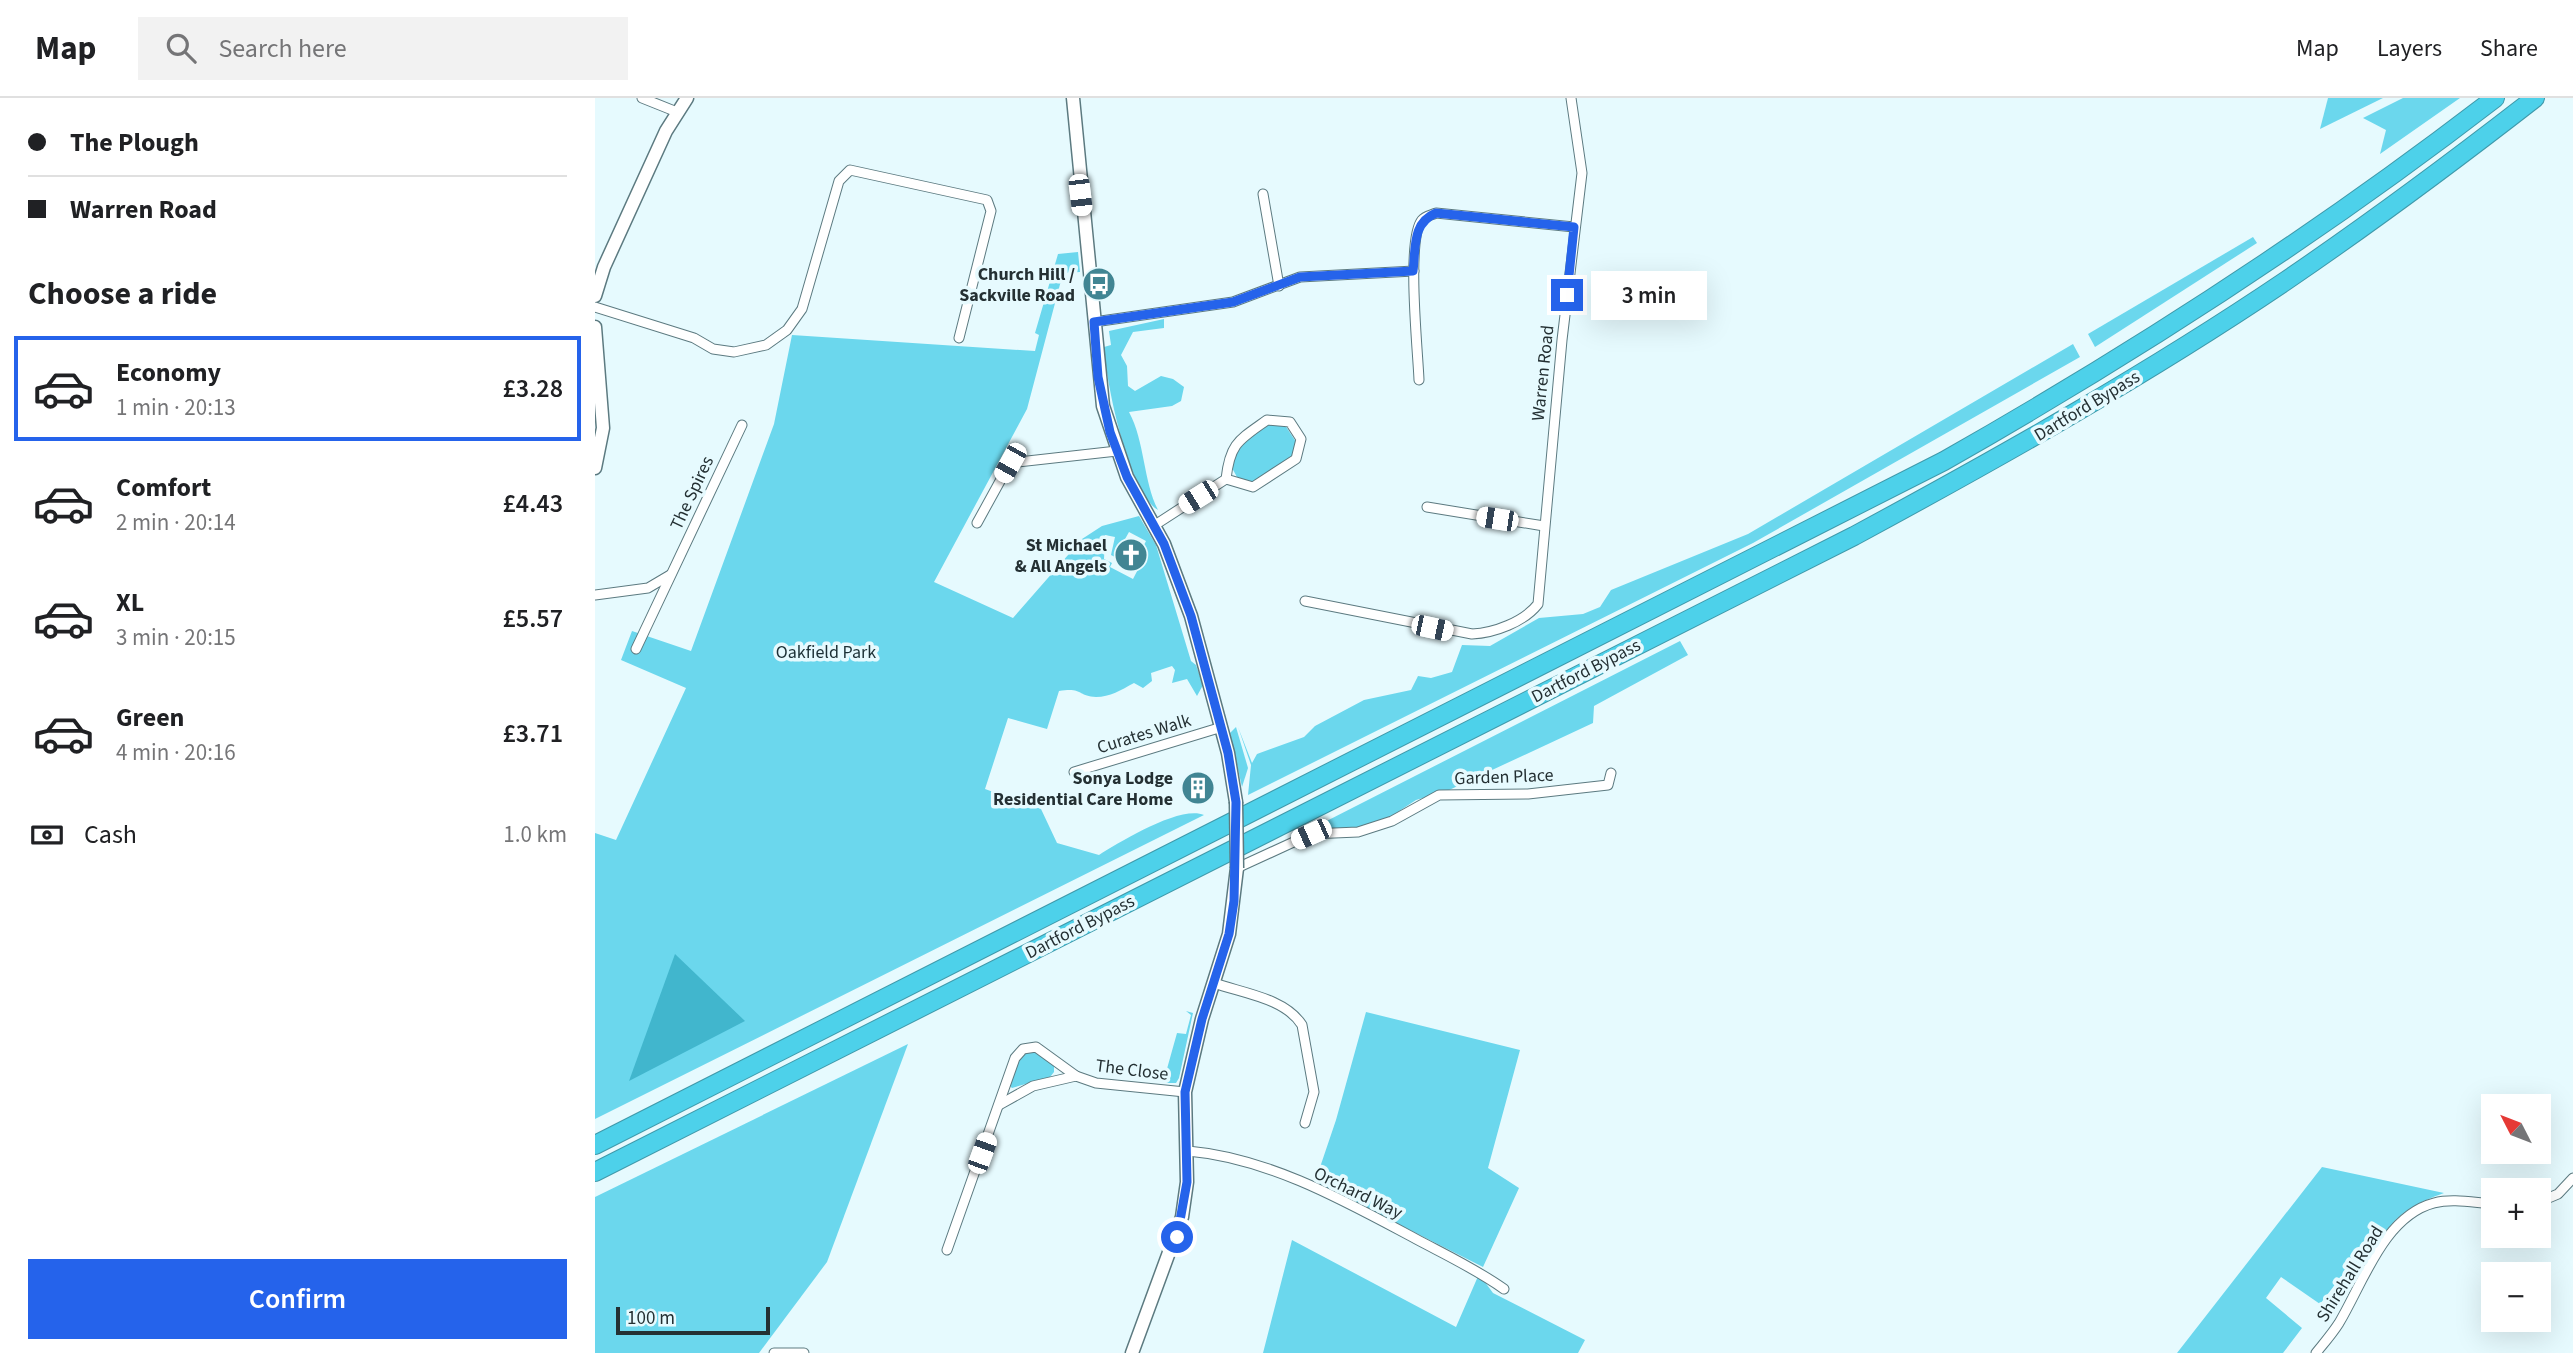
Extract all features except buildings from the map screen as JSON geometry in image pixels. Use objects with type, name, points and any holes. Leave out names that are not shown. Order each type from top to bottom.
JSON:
[{"type":"highway","name":"Dartford Bypass","points":[[595,1145],[1944,461],[2126,355],[2274,259],[2419,157],[2495,98]]},
{"type":"highway","name":"Dartford Bypass","points":[[595,1172],[1854,536],[1980,468],[2139,375],[2287,279],[2438,172],[2535,98]]},
{"type":"main road","points":[[595,296],[604,267],[677,112],[687,98]]},
{"type":"main road","points":[[1073,98],[1101,397],[1127,477],[1154,524],[1191,616],[1222,727],[1236,802],[1237,868],[1229,934],[1193,1049],[1185,1092],[1187,1182],[1177,1237],[1132,1353]]},
{"type":"main road","points":[[595,327],[598,392],[603,428],[595,468]]},
{"type":"street","points":[[642,98],[677,112]]},
{"type":"street","name":"Warren Road","points":[[1305,601],[1472,634],[1492,631],[1525,616],[1535,608],[1539,598],[1574,227],[1582,173],[1571,98]]},
{"type":"street","points":[[595,307],[694,338],[713,349],[734,352],[766,345],[787,330],[802,309],[839,181],[850,170],[987,200],[991,211],[959,338]]},
{"type":"street","points":[[1263,194],[1279,286]]},
{"type":"street","points":[[1419,380],[1413,271],[1417,229],[1423,218],[1436,213],[1574,227]]},
{"type":"street","points":[[1094,322],[1233,302],[1300,277],[1413,271]]},
{"type":"street","points":[[1154,524],[1226,479],[1253,487],[1296,459],[1301,439],[1290,422],[1267,420],[1240,440],[1229,453],[1226,479]]},
{"type":"street","name":"The Spires","points":[[636,649],[742,425]]},
{"type":"street","points":[[977,523],[1010,463],[1117,451]]},
{"type":"street","points":[[1427,508],[1544,526]]},
{"type":"street","points":[[595,595],[648,588],[671,575]]},
{"type":"street","name":"Curates Walk","points":[[1074,772],[1222,727]]},
{"type":"street","name":"Garden Place","points":[[1237,868],[1311,834],[1358,832],[1392,821],[1439,795],[1528,794],[1608,785],[1611,773]]},
{"type":"street","points":[[1213,983],[1286,1007],[1298,1018],[1302,1025],[1314,1092],[1304,1123]]},
{"type":"street","name":"The Close","points":[[947,1250],[1013,1061],[1027,1047],[1040,1048],[1076,1076],[1096,1083],[1185,1092]]},
{"type":"street","name":"The Close","points":[[999,1105],[1033,1086],[1076,1076]]},
{"type":"street","name":"Orchard Way","points":[[1188,1151],[1226,1156],[1310,1185],[1476,1269],[1504,1289]]},
{"type":"street","points":[[2551,1197],[2558,1194],[2573,1178]]},
{"type":"street","name":"Shirehall Road","points":[[2316,1353],[2337,1326],[2383,1244],[2409,1214],[2433,1203],[2481,1203]]},
{"type":"street","points":[[774,1353],[804,1353]]},
{"type":"green space","points":[[2328,98],[2383,98],[2320,129]]},
{"type":"green space","points":[[2403,98],[2460,98],[2380,154],[2386,130],[2363,118]]},
{"type":"green space","points":[[2253,237],[2257,243],[2095,347],[2088,334]]},
{"type":"green space","name":"Oakfield Park","points":[[1078,252],[1080,272],[1063,273],[1027,409],[934,582],[1013,618],[1082,539],[1102,526],[1139,516],[1156,545],[1191,661],[1196,665],[1203,685],[1197,696],[1187,679],[1172,683],[1175,670],[1172,666],[1151,673],[1152,681],[1143,688],[1134,683],[1101,697],[1072,690],[1059,691],[1047,729],[1008,718],[985,789],[1041,809],[1057,843],[1099,855],[1166,820],[1193,813],[1204,815],[595,1119],[595,833],[616,840],[686,688],[621,660],[632,631],[691,651],[774,424],[792,335],[1035,351],[1039,335],[1035,333],[1058,254]],"holes":[[[1129,532],[1146,541],[1142,549],[1147,552],[1133,579],[1110,567],[1112,563],[1104,559],[1105,535],[1115,537],[1111,555],[1115,557]]]},
{"type":"green space","points":[[1164,319],[1164,328],[1133,332],[1121,355],[1127,366],[1128,386],[1135,391],[1161,376],[1173,379],[1184,387],[1181,401],[1172,406],[1129,412],[1158,510],[1147,499],[1128,459],[1114,409],[1104,347],[1111,345],[1109,331]]},
{"type":"green space","points":[[2073,344],[2080,357],[1753,543],[1248,795],[1251,765],[1238,727],[1252,763],[1257,754],[1304,737],[1315,726],[1364,700],[1411,690],[1418,676],[1431,678],[1452,672],[1462,645],[1490,646],[1539,618],[1583,614],[1600,607],[1611,590],[1748,534]]},
{"type":"green space","points":[[1271,423],[1285,425],[1296,442],[1291,459],[1252,484],[1238,479],[1231,466],[1236,448]]},
{"type":"green space","points":[[1680,641],[1688,655],[1594,706],[1593,723],[1447,791],[1416,800],[1387,819],[1366,827],[1307,831]]},
{"type":"green space","points":[[1236,727],[1248,768],[1242,787],[1230,733]]},
{"type":"green space","points":[[1186,1011],[1193,1013],[1179,1078],[1176,1083],[1163,1083],[1177,1033],[1186,1034],[1191,1015]]},
{"type":"green space","points":[[1366,1012],[1520,1050],[1488,1168],[1519,1188],[1483,1267],[1315,1182],[1336,1120]]},
{"type":"green space","points":[[908,1044],[827,1262],[759,1353],[595,1353],[595,1197]]},
{"type":"green space","points":[[1035,1049],[1054,1065],[1054,1072],[1050,1077],[1012,1088],[1009,1085],[1017,1062]]},
{"type":"green space","points":[[2322,1167],[2444,1193],[2414,1206],[2394,1222],[2359,1277],[2344,1273],[2320,1304],[2281,1277],[2266,1298],[2302,1328],[2283,1353],[2177,1353]]},
{"type":"green space","points":[[1292,1240],[1456,1327],[1479,1274],[1493,1293],[1585,1340],[1578,1353],[1263,1353]]},
{"type":"shaded area","points":[[675,954],[745,1021],[629,1081]]},
{"type":"place","name":"Church Hill / Sackville Road","points":[[1099,284]]},
{"type":"place","name":"St Michael & All Angels","points":[[1131,555]]},
{"type":"place","name":"Sonya Lodge Residential Care Home","points":[[1198,788]]},
{"type":"route","points":[[1177,1237],[1187,1182],[1185,1092],[1193,1049],[1229,934],[1237,868],[1236,802],[1214,695],[1191,616],[1164,544],[1127,477],[1110,432],[1098,377],[1094,322],[1233,302],[1300,277],[1413,271],[1417,229],[1423,218],[1436,213],[1574,227],[1567,295]]}]
